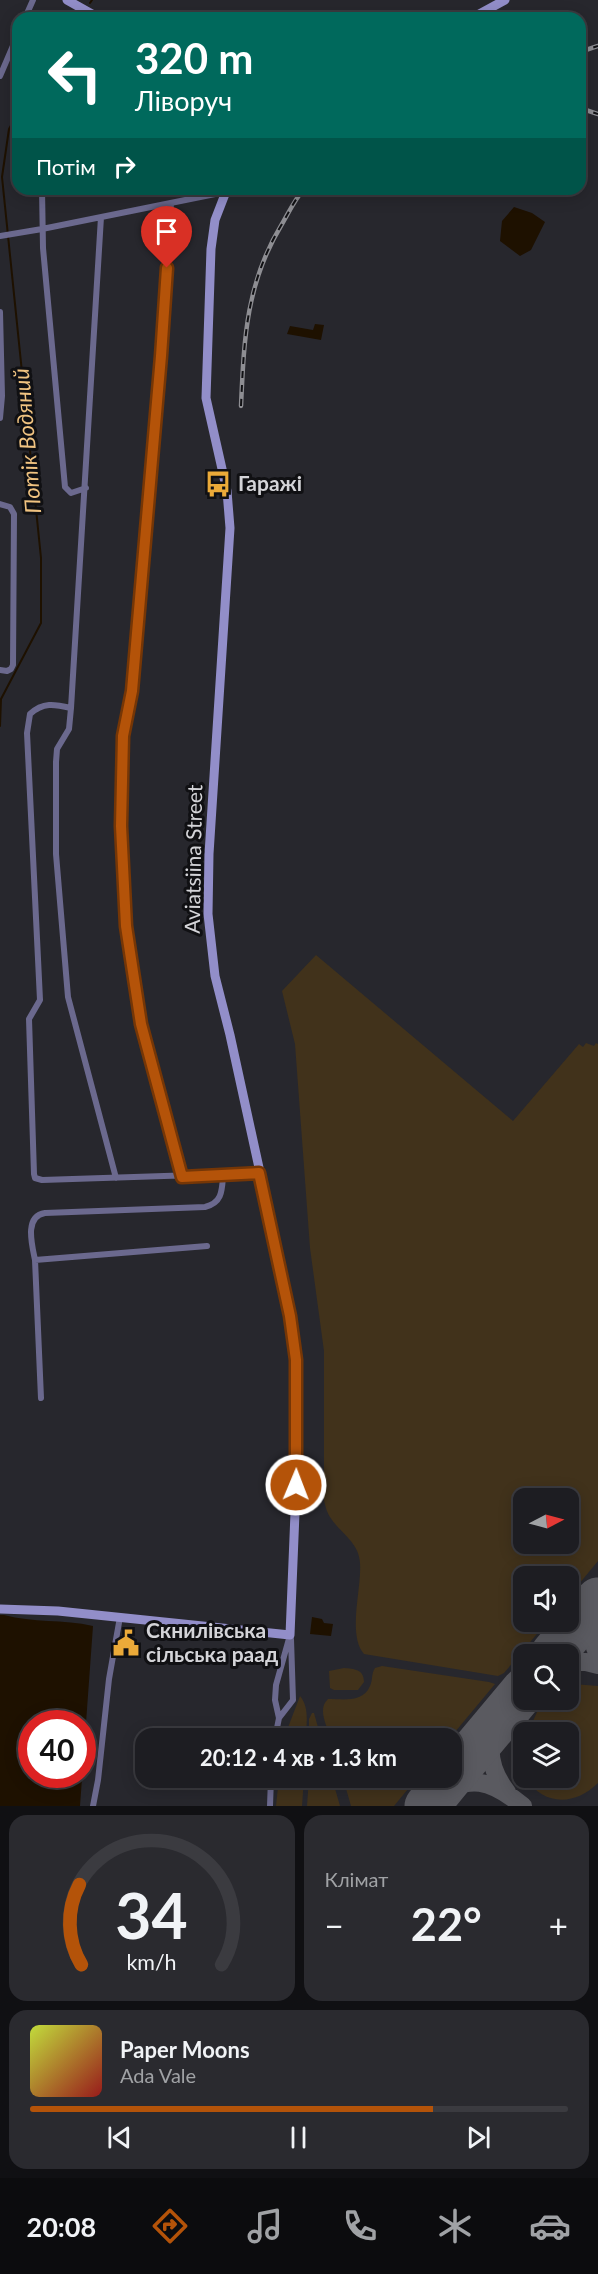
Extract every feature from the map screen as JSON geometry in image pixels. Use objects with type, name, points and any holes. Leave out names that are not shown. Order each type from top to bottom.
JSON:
[{"type":"street","points":[[67,0],[88,12]]},
{"type":"street","points":[[483,12],[505,0]]},
{"type":"street","points":[[0,76],[12,48]]},
{"type":"street","points":[[42,195],[42,229],[65,487],[71,493],[86,489]]},
{"type":"street","points":[[5,235],[205,195]]},
{"type":"street","name":"Aviatsiina Street","points":[[224,195],[215,220],[211,249],[206,398],[227,491],[230,528],[209,854],[208,914],[210,947],[220,1003],[230,1035],[290,1316],[296,1360],[297,1464],[290,1635]]},
{"type":"street","points":[[171,203],[161,356],[133,680],[123,736],[121,826],[126,926],[134,985],[141,1024],[182,1177]]},
{"type":"street","points":[[101,217],[71,708],[69,729],[57,749],[56,762],[56,854],[68,997],[116,1178]]},
{"type":"street","points":[[0,312],[2,396],[0,418]]},
{"type":"street","points":[[0,504],[10,507],[14,514],[13,665],[7,671],[0,670]]},
{"type":"street","points":[[71,708],[48,704],[38,707],[30,714],[27,734],[40,1000],[29,1019],[35,1178],[42,1180],[182,1177],[259,1173]]},
{"type":"street","points":[[41,1398],[32,1222],[39,1214],[205,1207],[216,1202],[222,1192],[223,1176]]},
{"type":"street","points":[[35,1260],[207,1246]]},
{"type":"street","points":[[0,1609],[58,1611],[290,1635]]},
{"type":"street","points":[[93,1806],[109,1679],[120,1617]]},
{"type":"street","points":[[279,1718],[290,1705],[294,1695],[290,1635]]},
{"type":"street","points":[[277,1728],[279,1718],[275,1700],[276,1685],[290,1635]]},
{"type":"street","points":[[270,1806],[271,1788]]},
{"type":"shaded area","points":[[514,207],[532,213],[545,222],[531,250],[520,256],[500,241],[502,221]]},
{"type":"shaded area","points":[[315,324],[324,325],[321,340],[287,334],[290,326],[313,330]]},
{"type":"shaded area","points":[[316,955],[513,1121],[579,1044],[583,1047],[586,1043],[594,1046],[598,1044],[598,1561],[579,1584],[579,1566],[513,1566],[513,1632],[539,1632],[528,1644],[513,1644],[513,1662],[504,1673],[498,1676],[364,1654],[359,1646],[356,1635],[356,1611],[360,1573],[359,1556],[353,1543],[329,1515],[324,1500],[324,1351],[310,1248],[295,1044],[282,991]]},
{"type":"shaded area","points":[[0,1615],[93,1626],[87,1710],[18,1710],[18,1788],[81,1788],[80,1806],[0,1806]]},
{"type":"shaded area","points":[[312,1617],[322,1619],[324,1623],[333,1624],[331,1636],[310,1634]]},
{"type":"shaded area","points":[[382,1666],[495,1684],[458,1728],[328,1728],[323,1708],[328,1699],[352,1699],[363,1695],[370,1686],[375,1668]]},
{"type":"shaded area","points":[[344,1668],[358,1670],[362,1674],[364,1682],[358,1690],[330,1688],[329,1671]]},
{"type":"shaded area","points":[[579,1684],[598,1686],[598,1783],[589,1791],[570,1799],[560,1800],[541,1794],[534,1788],[579,1788],[579,1722],[533,1722],[538,1711],[579,1710]]},
{"type":"shaded area","points":[[300,1696],[305,1706],[307,1728],[288,1728]]},
{"type":"shaded area","points":[[314,1713],[318,1728],[309,1728],[309,1719]]},
{"type":"shaded area","points":[[278,1788],[303,1788],[302,1806],[276,1806]]},
{"type":"shaded area","points":[[308,1788],[335,1788],[340,1806],[307,1806]]},
{"type":"shaded area","points":[[346,1788],[409,1788],[394,1806],[351,1806]]},
{"type":"waterway","name":"Потік Водяний","points":[[0,726],[1,699],[41,623],[41,558],[2,177],[9,129],[12,124]]},
{"type":"taxiway","points":[[598,1602],[593,1615],[592,1628],[593,1642],[598,1655]]},
{"type":"taxiway","points":[[579,1662],[598,1665]]},
{"type":"taxiway","points":[[500,1718],[492,1737],[491,1756],[496,1774],[507,1792]]},
{"type":"taxiway","points":[[433,1798],[458,1785],[480,1783],[501,1790],[523,1806]]},
{"type":"runway","points":[[561,1644],[598,1600]]},
{"type":"runway","points":[[462,1764],[513,1703]]},
{"type":"runway","points":[[427,1806],[442,1788]]},
{"type":"railway","points":[[586,50],[598,46]]},
{"type":"railway","points":[[586,110],[598,114]]},
{"type":"railway","points":[[241,406],[246,335],[254,290],[270,246],[300,195]]},
{"type":"place","name":"Гаражі","points":[[218,484]]},
{"type":"place","name":"Скнилівська сільська раад","points":[[126,1643]]},
{"type":"route","points":[[167,268],[132,691],[123,736],[121,826],[126,926],[141,1024],[182,1177],[259,1173],[282,1273],[296,1360],[296,1485]]}]
